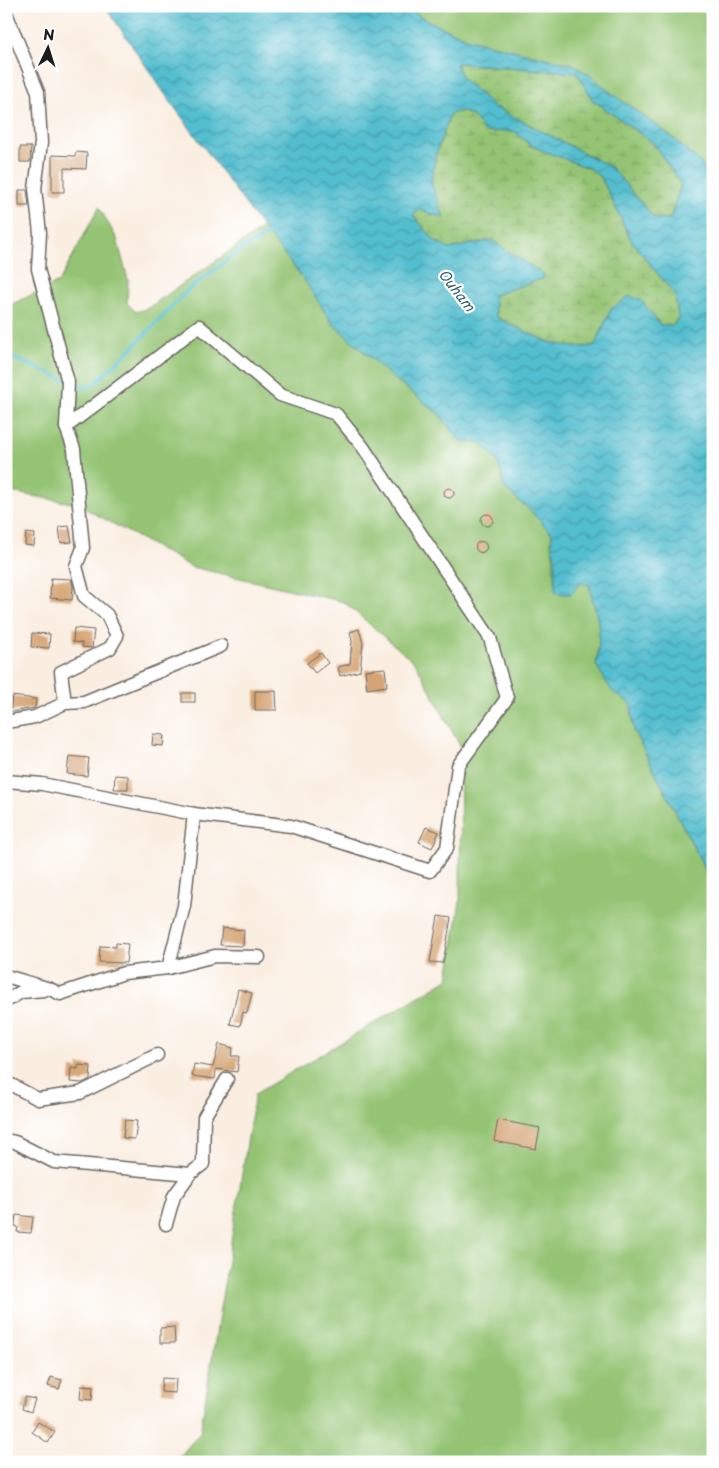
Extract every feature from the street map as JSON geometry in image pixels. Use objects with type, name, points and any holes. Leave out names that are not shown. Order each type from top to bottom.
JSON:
[{"type":"street","points":[[6,13],[38,92],[41,143],[35,189],[40,233],[38,269],[68,382],[66,427],[74,449],[83,548],[76,566],[84,596],[107,615],[117,636],[110,648],[61,672],[65,703]]},
{"type":"street","points":[[6,781],[42,784],[194,814],[291,826],[430,871],[447,848],[458,766],[507,698],[490,638],[363,446],[336,414],[280,395],[199,326],[66,427]]},
{"type":"street","points":[[6,722],[35,717],[65,703],[84,702],[221,646]]},
{"type":"street","points":[[168,968],[184,906],[194,814]]},
{"type":"street","points":[[6,976],[50,989],[60,994],[124,973],[168,968],[215,956],[259,957]]},
{"type":"street","points":[[6,1001],[21,992],[50,989]]},
{"type":"street","points":[[6,1082],[38,1099],[80,1093],[156,1054]]},
{"type":"street","points":[[166,1224],[174,1196],[190,1174],[203,1164],[204,1118],[227,1079]]},
{"type":"street","points":[[6,1140],[15,1142],[54,1162],[190,1174]]},
{"type":"green space","points":[[404,6],[713,6],[713,185],[699,161],[668,134],[574,65],[471,40],[426,20]]},
{"type":"green space","points":[[455,63],[577,73],[593,100],[653,143],[681,184],[670,219],[654,218],[611,167],[495,107],[462,79]]},
{"type":"green space","points":[[462,111],[474,117],[484,131],[514,131],[531,146],[591,169],[602,179],[632,242],[675,295],[678,317],[674,325],[660,325],[641,300],[611,309],[595,345],[582,347],[557,344],[544,340],[496,317],[494,295],[544,278],[491,240],[449,249],[434,240],[413,215],[420,210],[444,218],[431,182],[436,154],[450,113]]},
{"type":"green space","points":[[99,207],[117,239],[128,280],[127,303],[136,312],[148,308],[263,228],[303,278],[332,323],[391,376],[440,415],[461,441],[480,443],[491,453],[498,462],[503,485],[508,492],[531,511],[552,534],[554,571],[575,588],[580,583],[590,585],[599,629],[596,665],[612,691],[631,704],[634,731],[705,869],[713,891],[713,1462],[175,1462],[200,1433],[255,1094],[448,979],[460,901],[461,748],[416,664],[344,602],[192,567],[77,504],[6,491],[6,307],[59,282]]},
{"type":"water","name":"Ouham","points":[[105,6],[404,6],[426,20],[471,40],[574,65],[668,134],[699,161],[713,185],[713,891],[705,869],[634,731],[631,704],[612,691],[596,665],[599,629],[590,585],[580,583],[571,594],[562,594],[555,591],[555,556],[551,543],[552,534],[531,511],[508,492],[503,485],[498,462],[491,453],[480,443],[461,441],[440,415],[391,376],[332,323],[303,278],[263,228],[167,97]],"holes":[[[456,63],[577,73],[593,100],[653,143],[681,184],[670,219],[654,218],[611,167],[495,107],[462,79]],[[462,111],[474,117],[484,132],[514,131],[531,146],[591,169],[602,179],[632,242],[675,295],[678,317],[674,325],[660,325],[641,300],[629,296],[611,309],[595,345],[583,347],[557,344],[544,340],[496,317],[494,295],[544,278],[543,274],[491,240],[449,249],[434,240],[413,215],[420,210],[444,218],[431,182],[436,154],[450,114]]]},
{"type":"building","points":[[20,147],[31,147],[30,162],[20,162]]},
{"type":"building","points":[[76,152],[87,153],[86,169],[64,168],[64,192],[52,192],[52,155],[75,156]]},
{"type":"building","points":[[19,190],[27,190],[29,206],[19,206]]},
{"type":"building","points":[[449,488],[454,493],[449,498],[444,493]]},
{"type":"building","points":[[485,514],[489,514],[493,520],[489,526],[485,526],[481,522],[481,518]]},
{"type":"building","points":[[69,526],[72,542],[61,543],[59,527]]},
{"type":"building","points":[[26,533],[35,534],[34,546],[25,545]]},
{"type":"building","points":[[479,542],[483,542],[486,547],[485,551],[479,552],[476,549],[476,545]]},
{"type":"building","points":[[51,578],[71,579],[73,586],[72,600],[50,598]]},
{"type":"building","points":[[74,628],[94,630],[92,648],[82,647],[82,643],[73,642]]},
{"type":"building","points":[[359,629],[363,643],[360,671],[340,676],[338,667],[350,664],[352,641],[350,632]]},
{"type":"building","points":[[32,633],[50,634],[49,648],[31,647]]},
{"type":"building","points":[[321,653],[328,663],[315,673],[307,663]]},
{"type":"building","points":[[385,668],[387,686],[367,689],[365,670]]},
{"type":"building","points":[[255,691],[276,691],[277,710],[255,710]]},
{"type":"building","points":[[182,693],[195,693],[195,702],[182,702]]},
{"type":"building","points":[[12,696],[36,699],[35,708],[10,712]]},
{"type":"building","points":[[153,734],[164,735],[163,746],[152,745]]},
{"type":"building","points":[[69,756],[89,758],[87,776],[67,774]]},
{"type":"building","points":[[115,775],[128,776],[128,789],[114,789]]},
{"type":"building","points":[[426,827],[439,832],[432,848],[419,842]]},
{"type":"building","points":[[438,916],[451,918],[443,963],[430,962]]},
{"type":"building","points":[[222,928],[244,930],[243,946],[220,945]]},
{"type":"building","points":[[116,943],[128,944],[126,963],[99,962],[100,946],[116,947]]},
{"type":"building","points":[[238,989],[252,993],[247,1013],[243,1012],[240,1026],[230,1024]]},
{"type":"building","points":[[219,1044],[233,1048],[231,1056],[239,1056],[237,1072],[216,1069],[215,1079],[192,1076],[194,1064],[213,1067]]},
{"type":"building","points":[[78,1065],[91,1066],[90,1079],[82,1083],[70,1082],[71,1068],[78,1069]]},
{"type":"building","points":[[125,1120],[137,1121],[135,1139],[123,1138]]},
{"type":"building","points":[[498,1120],[540,1128],[536,1149],[494,1141]]},
{"type":"building","points":[[16,1215],[33,1217],[31,1233],[17,1232],[18,1227],[15,1226]]},
{"type":"building","points":[[174,1327],[175,1343],[160,1343],[160,1328]]},
{"type":"building","points":[[51,1377],[62,1380],[59,1389],[48,1386]]},
{"type":"building","points":[[162,1378],[176,1379],[175,1393],[161,1392]]},
{"type":"building","points":[[81,1386],[93,1387],[92,1400],[80,1399]]},
{"type":"building","points":[[25,1397],[35,1399],[31,1412],[22,1409]]},
{"type":"building","points":[[38,1422],[55,1432],[48,1443],[32,1432]]},
{"type":"waterway","points":[[71,383],[85,387],[94,384],[188,290],[243,248],[271,233]]},
{"type":"waterway","points":[[6,357],[18,360],[65,380]]}]
